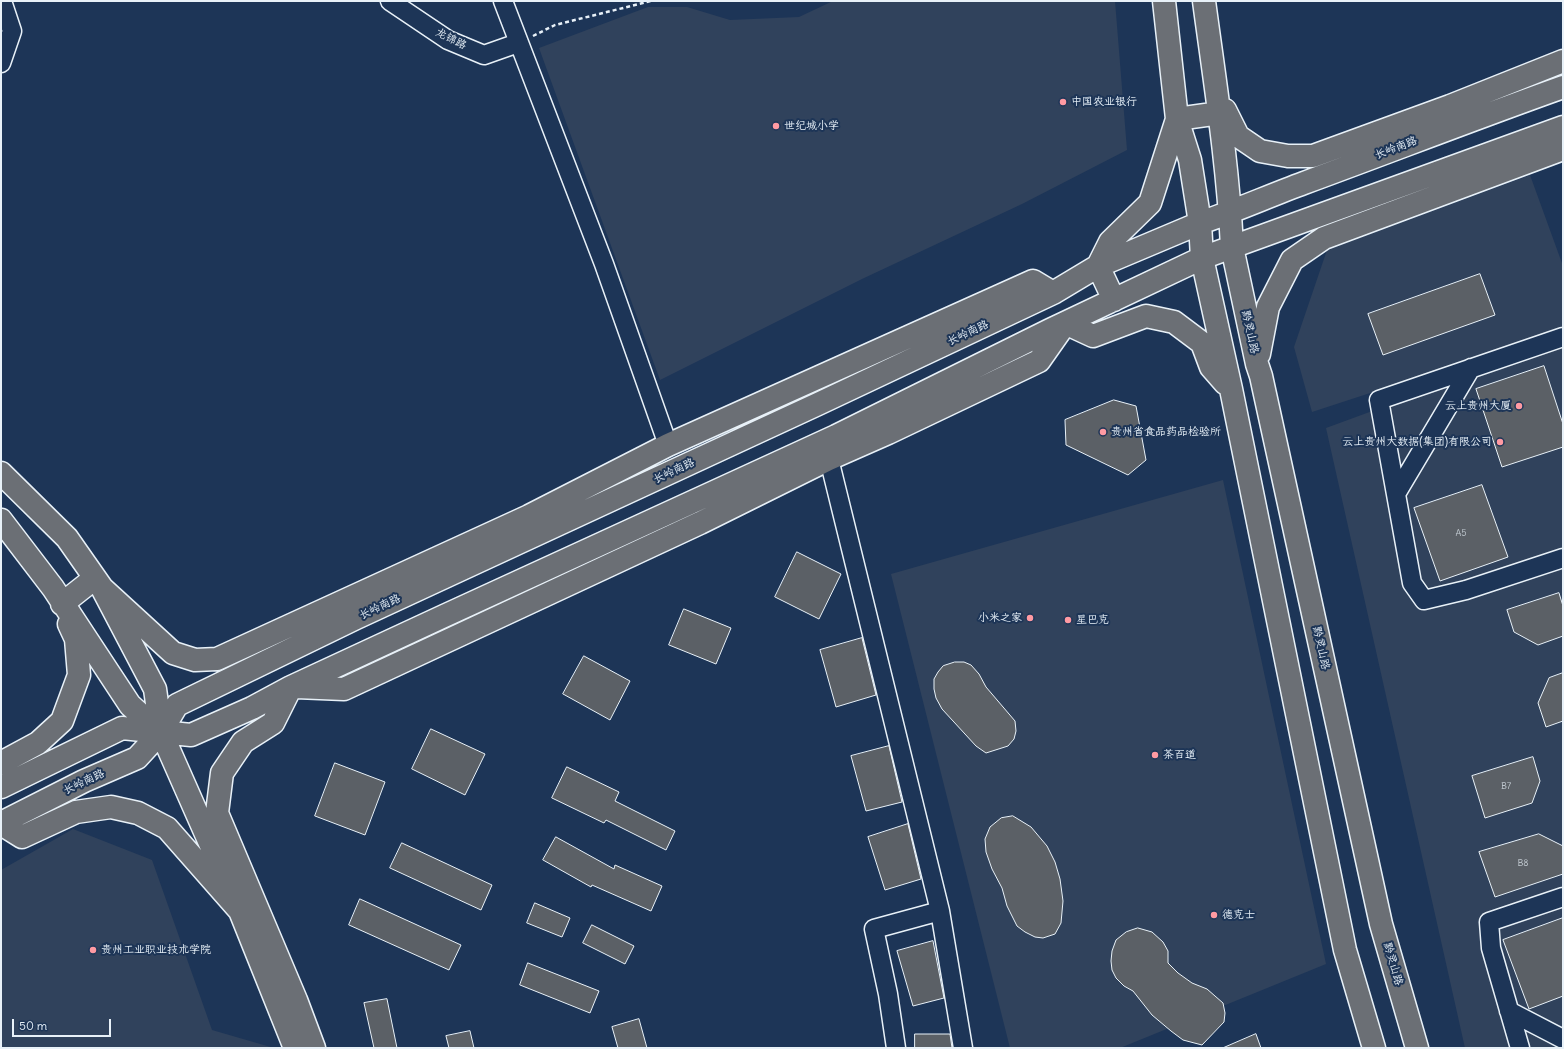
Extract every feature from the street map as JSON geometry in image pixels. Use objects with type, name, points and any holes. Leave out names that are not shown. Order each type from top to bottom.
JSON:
[{"type":"main road","points":[[1164,1],[1176,119],[1190,160],[1200,223],[1202,258],[1231,389],[1345,950],[1374,1048]]},
{"type":"main road","points":[[1204,1],[1218,104],[1230,212]]},
{"type":"main road","points":[[1218,104],[1238,136],[1260,151],[1288,156],[1313,156],[1450,106],[1563,62]]},
{"type":"main road","name":"长岭南路","points":[[1,823],[84,781],[137,758],[161,732],[177,705],[297,647],[825,401],[1052,293],[1098,266],[1200,223],[1563,87]]},
{"type":"main road","points":[[1176,119],[1218,104]]},
{"type":"main road","points":[[1114,300],[1098,266],[1110,242],[1150,203],[1176,119]]},
{"type":"main road","points":[[1,787],[70,752],[122,728],[190,735],[252,708],[291,687],[836,436],[1065,323],[1202,258],[1563,127]]},
{"type":"main road","points":[[1231,389],[1243,377],[1259,370],[1268,307],[1292,260],[1324,238],[1563,149]]},
{"type":"main road","points":[[1313,156],[1312,180],[1328,212],[1324,238]]},
{"type":"main road","name":"黔灵山路","points":[[1230,212],[1232,247],[1381,924],[1417,1048]]},
{"type":"main road","points":[[98,583],[173,653],[195,660],[217,659],[535,513],[668,445],[1033,281],[1052,293]]},
{"type":"main road","points":[[1065,323],[1093,336],[1146,316],[1174,322],[1202,343],[1211,367],[1231,389]]},
{"type":"main road","points":[[291,687],[344,688],[700,523],[829,459],[888,434],[1039,361],[1065,323]]},
{"type":"main road","points":[[1,473],[67,538],[98,583],[155,689],[161,732],[240,911],[294,1048]]},
{"type":"main road","points":[[1,520],[58,596],[130,705],[161,732],[217,812],[296,1000],[314,1048]]},
{"type":"main road","points":[[58,596],[98,583]]},
{"type":"main road","points":[[1,763],[38,743],[62,721],[79,675],[76,639],[58,596]]},
{"type":"main road","points":[[257,641],[267,647],[297,647]]},
{"type":"main road","points":[[252,708],[239,675],[257,641]]},
{"type":"main road","points":[[217,812],[222,773],[243,742],[273,723],[291,687]]},
{"type":"main road","points":[[70,752],[84,781]]},
{"type":"main road","points":[[1,823],[22,836],[76,812],[111,807],[138,813],[167,828],[240,911]]},
{"type":"street","points":[[1,63],[12,31],[2,1]]},
{"type":"street","name":"龙锦路","points":[[390,1],[448,40],[484,55],[518,43]]},
{"type":"street","points":[[503,1],[604,264],[668,445]]},
{"type":"street","points":[[1563,337],[1378,400],[1412,583],[1424,600],[1466,590],[1563,558]]},
{"type":"street","points":[[1396,494],[1471,368]]},
{"type":"street","points":[[829,459],[940,910],[963,1048]]},
{"type":"street","points":[[1520,1048],[1491,948],[1489,922],[1563,897]]},
{"type":"street","points":[[896,1048],[888,994],[874,929],[940,910]]},
{"type":"street","points":[[1509,1011],[1563,1038]]},
{"type":"path","points":[[518,43],[555,25],[651,1]]},
{"type":"shaded area","name":"世纪城小学","points":[[833,1],[1115,1],[1127,150],[1022,204],[862,279],[660,380],[539,48],[648,7],[687,7],[730,20],[799,17]]},
{"type":"shaded area","points":[[1530,175],[1563,266],[1563,330],[1312,412],[1294,347],[1327,250]]},
{"type":"shaded area","points":[[1563,341],[1563,1048],[1465,1048],[1326,428]]},
{"type":"shaded area","points":[[1223,480],[1326,964],[1120,1048],[1010,1048],[891,574]]},
{"type":"shaded area","name":"贵州工业职业技术学院","points":[[73,829],[152,860],[212,1030],[274,1048],[1,1048],[1,870]]},
{"type":"building","points":[[1480,274],[1495,315],[1383,355],[1368,314]]},
{"type":"building","name":"云上贵州大厦","points":[[1544,366],[1563,424],[1563,447],[1502,467],[1476,389]]},
{"type":"building","name":"贵州省食品药品检验所","points":[[1114,400],[1136,406],[1146,460],[1128,475],[1066,445],[1065,420]]},
{"type":"building","points":[[1482,485],[1508,557],[1440,581],[1414,508]]},
{"type":"building","points":[[797,552],[841,574],[819,619],[775,597]]},
{"type":"building","points":[[1559,593],[1563,606],[1563,636],[1538,645],[1514,632],[1507,610]]},
{"type":"building","points":[[684,609],[731,628],[716,664],[669,645]]},
{"type":"building","points":[[862,638],[876,695],[836,707],[820,650]]},
{"type":"building","points":[[584,656],[630,681],[610,720],[563,694]]},
{"type":"building","points":[[955,662],[964,662],[971,665],[979,674],[986,687],[1015,721],[1016,731],[1014,739],[1008,746],[986,753],[976,746],[942,709],[936,698],[934,679],[943,666]]},
{"type":"building","points":[[1563,673],[1563,721],[1546,727],[1538,703],[1549,678]]},
{"type":"building","points":[[431,729],[485,754],[465,795],[412,769]]},
{"type":"building","points":[[889,746],[902,802],[866,811],[851,756]]},
{"type":"building","points":[[1533,757],[1540,781],[1532,803],[1485,818],[1472,776]]},
{"type":"building","points":[[335,763],[385,782],[365,835],[315,816]]},
{"type":"building","points":[[567,767],[619,792],[615,801],[675,831],[666,850],[606,820],[604,823],[552,798]]},
{"type":"building","points":[[1013,816],[1031,827],[1047,846],[1055,862],[1060,879],[1063,901],[1061,923],[1055,934],[1043,938],[1035,937],[1017,926],[1007,906],[1002,888],[992,869],[986,852],[985,839],[990,827],[1001,818]]},
{"type":"building","points":[[908,824],[921,879],[885,890],[868,837]]},
{"type":"building","points":[[1539,834],[1563,846],[1563,874],[1495,897],[1479,852]]},
{"type":"building","points":[[556,837],[614,869],[615,865],[662,886],[651,911],[592,885],[591,887],[543,860]]},
{"type":"building","points":[[402,843],[492,885],[481,910],[390,868]]},
{"type":"building","points":[[360,899],[461,945],[449,970],[349,925]]},
{"type":"building","points":[[535,903],[570,918],[562,937],[527,923]]},
{"type":"building","points":[[1563,918],[1563,996],[1529,1009],[1503,940]]},
{"type":"building","points":[[592,925],[634,946],[625,964],[583,943]]},
{"type":"building","points":[[1138,928],[1152,932],[1163,942],[1168,951],[1168,963],[1178,973],[1192,983],[1207,989],[1223,1003],[1225,1013],[1224,1022],[1202,1045],[1183,1040],[1171,1031],[1152,1015],[1133,991],[1124,986],[1116,978],[1112,970],[1111,961],[1112,951],[1116,940],[1126,932]]},
{"type":"building","points":[[933,941],[944,998],[913,1006],[897,951]]},
{"type":"building","points":[[528,963],[599,991],[590,1013],[520,985]]},
{"type":"building","points":[[387,999],[397,1048],[374,1048],[364,1003]]},
{"type":"building","points":[[639,1019],[647,1048],[618,1048],[612,1027]]},
{"type":"building","points":[[470,1031],[474,1048],[449,1048],[446,1036]]},
{"type":"building","points":[[915,1034],[950,1034],[952,1048],[915,1048]]},
{"type":"building","points":[[1256,1034],[1261,1048],[1223,1048]]},
{"type":"place","name":"中国农业银行","points":[[1063,102]]},
{"type":"place","name":"世纪城小学","points":[[776,126]]},
{"type":"place","name":"云上贵州大厦","points":[[1519,406]]},
{"type":"place","name":"贵州省食品药品检验所","points":[[1103,432]]},
{"type":"place","name":"云上贵州大数据(集团)有限公司","points":[[1500,442]]},
{"type":"place","name":"小米之家","points":[[1030,618]]},
{"type":"place","name":"星巴克","points":[[1068,620]]},
{"type":"place","name":"茶百道","points":[[1155,755]]},
{"type":"place","name":"德克士","points":[[1214,915]]},
{"type":"place","name":"贵州工业职业技术学院","points":[[93,950]]}]
